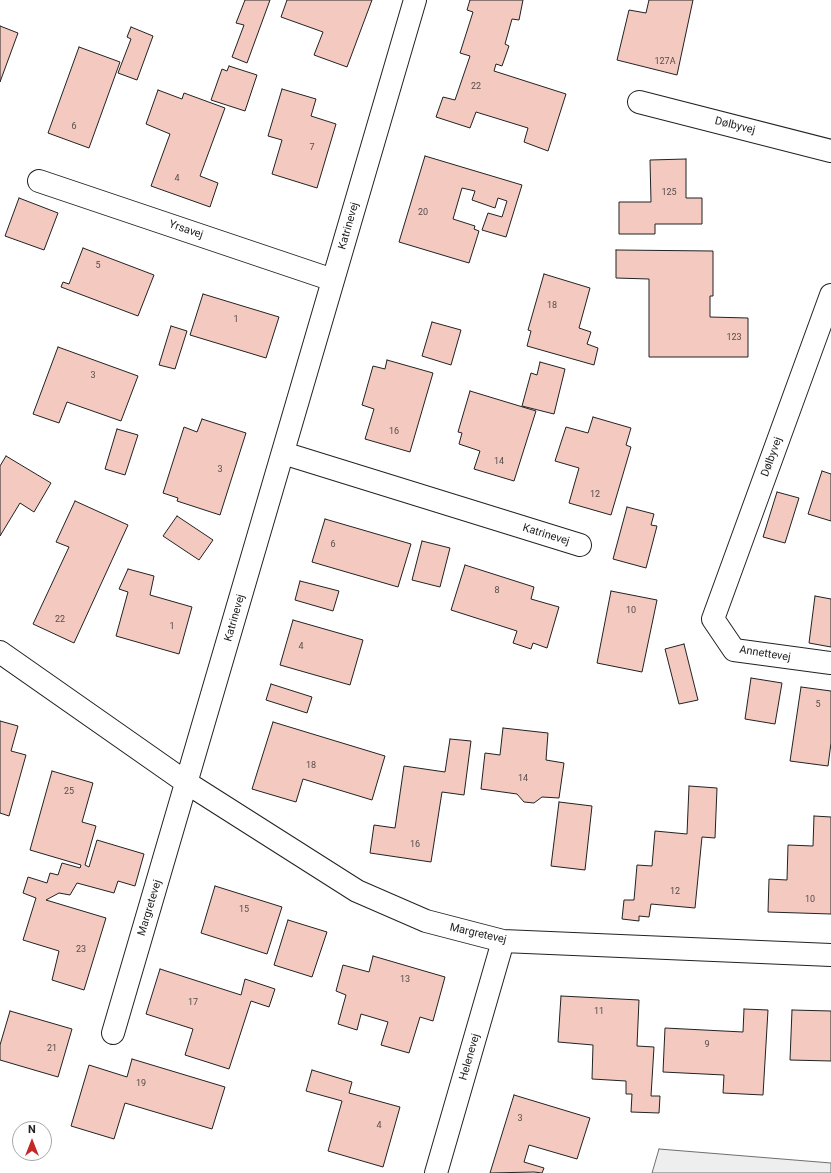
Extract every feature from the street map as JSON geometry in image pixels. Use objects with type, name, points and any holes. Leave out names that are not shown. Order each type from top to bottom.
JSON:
[{"type":"street","name":"Katrinevej","points":[[187,783],[415,0]]},
{"type":"street","name":"Dølbyvej","points":[[639,102],[831,151]]},
{"type":"street","name":"Yrsavej","points":[[39,180],[333,280]]},
{"type":"street","name":"Dølbyvej","points":[[713,619],[831,295]]},
{"type":"street","name":"Katrinevej","points":[[283,453],[580,545]]},
{"type":"street","name":"Annettevej","points":[[713,619],[734,650],[831,663]]},
{"type":"street","name":"Margretevej","points":[[0,652],[187,783],[357,891],[426,921],[504,941],[831,955]]},
{"type":"street","name":"Margretevej","points":[[113,1033],[187,783]]},
{"type":"street","name":"Helenevej","points":[[436,1173],[504,941]]},
{"type":"shaded area","points":[[659,1149],[831,1163],[831,1173],[652,1173]]},
{"type":"building","points":[[245,0],[270,0],[247,63],[232,57],[244,25],[236,23]]},
{"type":"building","points":[[287,0],[372,0],[347,67],[314,55],[323,32],[281,17]]},
{"type":"building","points":[[470,0],[523,0],[519,20],[512,19],[505,44],[509,46],[502,66],[496,64],[494,71],[566,94],[548,151],[524,142],[528,128],[476,112],[470,128],[436,117],[443,97],[455,100],[470,56],[460,53],[473,12],[467,10]]},
{"type":"building","points":[[649,0],[693,0],[677,75],[617,60],[629,10],[646,13]]},
{"type":"building","points":[[0,26],[18,33],[0,82]]},
{"type":"building","points":[[131,27],[153,36],[137,80],[118,73],[131,39],[127,37]]},
{"type":"building","points":[[79,47],[120,62],[89,148],[48,133]]},
{"type":"building","points":[[229,66],[257,75],[245,111],[211,100],[222,69],[227,71]]},
{"type":"building","points":[[282,89],[316,99],[311,116],[336,124],[317,188],[272,174],[282,140],[268,136]]},
{"type":"building","points":[[158,90],[182,99],[184,93],[225,108],[200,176],[218,183],[210,207],[151,186],[170,134],[146,124]]},
{"type":"building","points":[[425,156],[522,185],[506,237],[482,230],[488,213],[502,217],[507,201],[498,198],[495,208],[472,200],[475,191],[462,188],[453,219],[475,226],[474,229],[479,231],[469,263],[399,242]]},
{"type":"building","points":[[686,159],[686,198],[702,198],[702,224],[655,224],[655,234],[619,234],[619,202],[651,202],[650,160]]},
{"type":"building","points":[[19,198],[58,213],[44,250],[5,236]]},
{"type":"building","points":[[83,248],[154,275],[138,316],[61,287],[63,282],[69,284]]},
{"type":"building","points":[[616,250],[713,251],[713,296],[710,296],[710,317],[748,318],[748,357],[649,357],[649,279],[616,278]]},
{"type":"building","points":[[544,274],[590,288],[579,328],[591,332],[587,344],[598,348],[594,365],[527,346],[531,331],[528,330]]},
{"type":"building","points":[[203,294],[279,317],[266,358],[190,335]]},
{"type":"building","points":[[432,322],[461,330],[451,365],[422,356]]},
{"type":"building","points":[[171,326],[187,331],[175,369],[159,365]]},
{"type":"building","points":[[58,347],[138,376],[121,421],[67,402],[59,423],[33,414]]},
{"type":"building","points":[[387,360],[433,373],[410,452],[365,439],[374,409],[362,405],[373,366],[385,369]]},
{"type":"building","points":[[540,362],[565,369],[554,414],[522,406],[531,373],[537,375]]},
{"type":"building","points":[[470,391],[536,411],[514,481],[474,469],[480,451],[459,444],[462,433],[458,432]]},
{"type":"building","points":[[593,417],[631,428],[626,445],[631,447],[611,515],[569,503],[579,468],[555,461],[566,427],[588,433]]},
{"type":"building","points":[[202,419],[246,433],[220,515],[177,501],[178,498],[163,493],[184,427],[197,432]]},
{"type":"building","points":[[117,429],[138,435],[125,475],[105,469]]},
{"type":"building","points":[[6,456],[51,483],[34,512],[20,503],[0,536],[0,466]]},
{"type":"building","points":[[822,471],[831,474],[831,521],[808,514]]},
{"type":"building","points":[[777,492],[799,498],[785,543],[763,537]]},
{"type":"building","points":[[75,501],[128,525],[74,643],[33,624],[69,547],[56,542]]},
{"type":"building","points":[[627,507],[654,514],[651,525],[657,526],[646,568],[613,559]]},
{"type":"building","points":[[177,516],[213,540],[199,560],[163,536]]},
{"type":"building","points":[[325,519],[411,544],[398,587],[312,562]]},
{"type":"building","points":[[422,541],[450,548],[440,587],[412,580]]},
{"type":"building","points":[[465,565],[534,587],[531,599],[559,607],[547,648],[533,643],[531,649],[513,643],[517,631],[451,610]]},
{"type":"building","points":[[128,569],[154,576],[150,595],[192,607],[179,654],[116,636],[128,592],[119,589]]},
{"type":"building","points":[[300,581],[339,591],[333,611],[295,600]]},
{"type":"building","points":[[611,591],[657,600],[642,672],[597,663]]},
{"type":"building","points":[[815,596],[831,599],[831,647],[809,643]]},
{"type":"building","points":[[293,620],[363,640],[350,685],[280,665]]},
{"type":"building","points":[[684,644],[698,700],[679,704],[665,649]]},
{"type":"building","points":[[751,678],[782,683],[775,724],[745,719]]},
{"type":"building","points":[[271,684],[312,697],[307,713],[266,700]]},
{"type":"building","points":[[801,687],[831,691],[831,743],[828,766],[790,761]]},
{"type":"building","points":[[0,721],[18,726],[11,751],[26,755],[9,816],[0,813]]},
{"type":"building","points":[[273,722],[385,756],[372,800],[303,779],[296,802],[252,789]]},
{"type":"building","points":[[503,728],[548,733],[546,760],[564,763],[559,798],[542,797],[534,803],[524,802],[517,794],[481,789],[485,753],[500,755]]},
{"type":"building","points":[[450,739],[471,741],[464,795],[442,792],[431,862],[370,853],[374,825],[395,828],[404,766],[445,772]]},
{"type":"building","points":[[52,771],[93,783],[82,822],[96,826],[85,865],[89,867],[97,840],[144,854],[135,886],[118,881],[114,893],[77,883],[70,895],[59,893],[46,900],[106,918],[84,990],[52,980],[59,951],[23,940],[36,898],[23,893],[28,877],[47,883],[50,873],[58,875],[62,863],[80,868],[81,865],[30,850]]},
{"type":"building","points":[[689,786],[717,788],[715,838],[702,837],[695,908],[651,904],[649,917],[639,916],[639,921],[622,919],[624,900],[634,900],[637,865],[652,866],[655,831],[687,834]]},
{"type":"building","points":[[559,802],[592,806],[585,870],[551,866]]},
{"type":"building","points":[[814,816],[831,817],[831,914],[768,912],[769,879],[787,880],[788,845],[813,846]]},
{"type":"building","points":[[215,886],[282,907],[267,954],[201,933]]},
{"type":"building","points":[[288,920],[327,932],[312,977],[274,965]]},
{"type":"building","points":[[373,956],[445,977],[433,1021],[420,1017],[409,1053],[381,1045],[388,1022],[361,1014],[357,1030],[338,1024],[346,995],[336,991],[343,965],[369,972]]},
{"type":"building","points":[[160,969],[241,995],[245,979],[275,989],[269,1007],[251,1001],[229,1069],[185,1055],[193,1029],[146,1014]]},
{"type":"building","points":[[561,996],[639,1000],[637,1046],[654,1047],[651,1096],[660,1096],[659,1113],[631,1112],[632,1094],[626,1094],[626,1081],[592,1079],[593,1045],[558,1042]]},
{"type":"building","points":[[744,1009],[768,1010],[763,1095],[723,1093],[724,1075],[663,1072],[665,1028],[743,1032]]},
{"type":"building","points":[[792,1010],[831,1011],[831,1061],[790,1060]]},
{"type":"building","points":[[10,1011],[72,1029],[58,1077],[0,1060],[0,1045]]},
{"type":"building","points":[[132,1059],[225,1087],[212,1129],[125,1103],[114,1139],[71,1126],[89,1065],[127,1077]]},
{"type":"building","points":[[312,1070],[352,1082],[349,1093],[400,1107],[383,1167],[328,1151],[342,1101],[306,1091]]},
{"type":"building","points":[[514,1095],[590,1118],[577,1159],[529,1145],[524,1162],[544,1168],[542,1173],[490,1173]]}]
